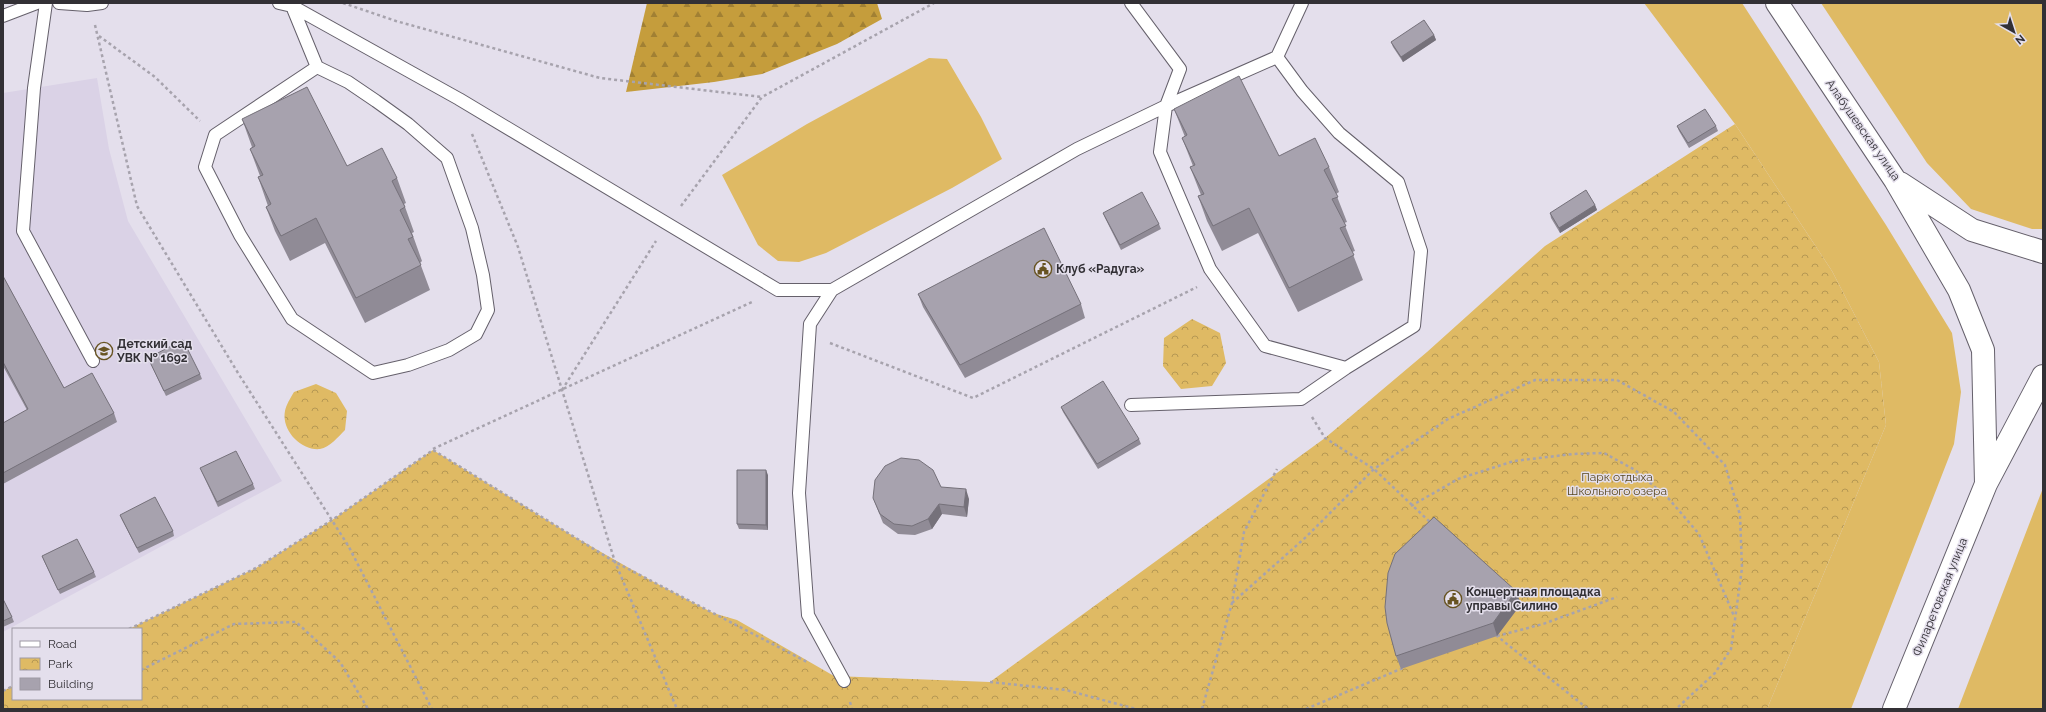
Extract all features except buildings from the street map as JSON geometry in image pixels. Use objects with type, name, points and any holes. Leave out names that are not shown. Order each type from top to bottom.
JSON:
[{"type":"street","name":"Алабушевская улица","points":[[1777,3],[1895,180],[1972,230],[2043,252]]},
{"type":"street","name":"Филаретовская улица","points":[[1895,180],[1959,290],[1983,350],[1986,484]]},
{"type":"street","name":"Филаретовская улица","points":[[1894,709],[1986,484],[2043,376]]},
{"type":"lane","points":[[3,16],[37,3]]},
{"type":"lane","points":[[46,3],[34,88],[23,231],[93,361]]},
{"type":"lane","points":[[59,3],[87,5],[102,3]]},
{"type":"lane","points":[[279,3],[292,6],[459,99],[778,290],[832,290]]},
{"type":"lane","points":[[1131,3],[1180,69],[1166,106],[1160,152],[1210,269],[1265,346],[1346,368]]},
{"type":"lane","points":[[844,681],[808,616],[799,493],[810,324],[832,290],[1077,149],[1166,106],[1277,57],[1302,3]]},
{"type":"lane","points":[[292,6],[317,67],[348,82],[376,101],[408,124],[447,158],[472,228],[483,275],[488,310],[476,334],[449,350],[408,365],[373,373],[292,319],[240,235],[205,167],[215,135],[317,67]]},
{"type":"lane","points":[[1131,405],[1301,399],[1346,368],[1414,326],[1421,251],[1398,182],[1339,134],[1302,91],[1277,57]]},
{"type":"path","points":[[343,3],[396,21],[600,78],[762,97]]},
{"type":"path","points":[[562,390],[667,224],[762,97],[934,3]]},
{"type":"path","points":[[87,5],[98,36],[136,206],[238,373],[349,547],[432,709]]},
{"type":"path","points":[[98,36],[155,77],[215,135]]},
{"type":"path","points":[[459,99],[518,247],[615,562],[677,709]]},
{"type":"path","points":[[809,335],[973,398],[1216,278]]},
{"type":"path","points":[[131,628],[256,568],[332,520],[433,450],[778,290]]},
{"type":"path","points":[[1232,603],[1306,537],[1374,469],[1448,419],[1536,380],[1617,380],[1674,412],[1725,465],[1740,515],[1742,568],[1734,616],[1731,649],[1715,673],[1676,709]]},
{"type":"path","points":[[1301,399],[1325,438],[1374,469],[1411,506],[1434,526]]},
{"type":"path","points":[[433,450],[615,562],[844,681],[852,709]]},
{"type":"path","points":[[1411,506],[1458,479],[1514,461],[1573,454],[1604,453],[1635,470],[1669,499],[1700,534],[1734,616]]},
{"type":"path","points":[[1202,709],[1232,603],[1244,532],[1277,469]]},
{"type":"path","points":[[1493,638],[1543,624],[1617,597]]},
{"type":"path","points":[[142,670],[234,624],[296,622],[340,662],[368,709]]},
{"type":"path","points":[[1497,636],[1502,630]]},
{"type":"path","points":[[1497,636],[1588,709]]},
{"type":"path","points":[[1306,709],[1406,667]]},
{"type":"path","points":[[990,682],[1066,690],[1136,709]]},
{"type":"path","points":[[3,691],[12,686]]},
{"type":"path","points":[[1122,706],[1125,709]]},
{"type":"shaded area","name":"Детский сад УВК № 1692","points":[[97,78],[109,149],[128,221],[282,481],[3,632],[3,93]]},
{"type":"green space","points":[[647,3],[877,3],[882,19],[837,44],[762,74],[714,82],[626,92]]},
{"type":"green space","points":[[1644,3],[1742,3],[1886,225],[1952,333],[1961,392],[1954,444],[1851,709],[1767,709],[1886,425],[1879,362],[1832,271],[1735,124]]},
{"type":"green space","points":[[1821,3],[2043,3],[2043,229],[2032,229],[1971,209],[1927,163]]},
{"type":"green space","points":[[929,58],[947,59],[981,117],[1002,159],[952,188],[826,253],[799,262],[778,261],[758,245],[722,175],[807,124]]},
{"type":"green space","name":"Парк отдыха Школьного озера","points":[[1735,124],[1832,271],[1879,362],[1886,425],[1767,709],[3,709],[3,691],[12,686],[12,700],[142,700],[142,628],[131,628],[256,568],[332,520],[433,450],[573,536],[650,580],[713,613],[737,620],[834,676],[990,682],[1325,438],[1427,352],[1545,246]]},
{"type":"green space","points":[[1192,319],[1220,333],[1226,363],[1212,386],[1181,389],[1163,366],[1164,338]]},
{"type":"green space","points":[[316,384],[336,393],[347,411],[345,430],[337,439],[320,449],[306,447],[294,438],[289,432],[285,418],[286,406],[294,392]]},
{"type":"green space","points":[[2043,488],[2043,709],[1958,709]]},
{"type":"place","name":"Клуб «Радуга»","points":[[1043,269]]},
{"type":"place","name":"Детский сад УВК № 1692","points":[[104,351]]},
{"type":"place","name":"Концертная площадка управы Силино","points":[[1453,599]]}]
